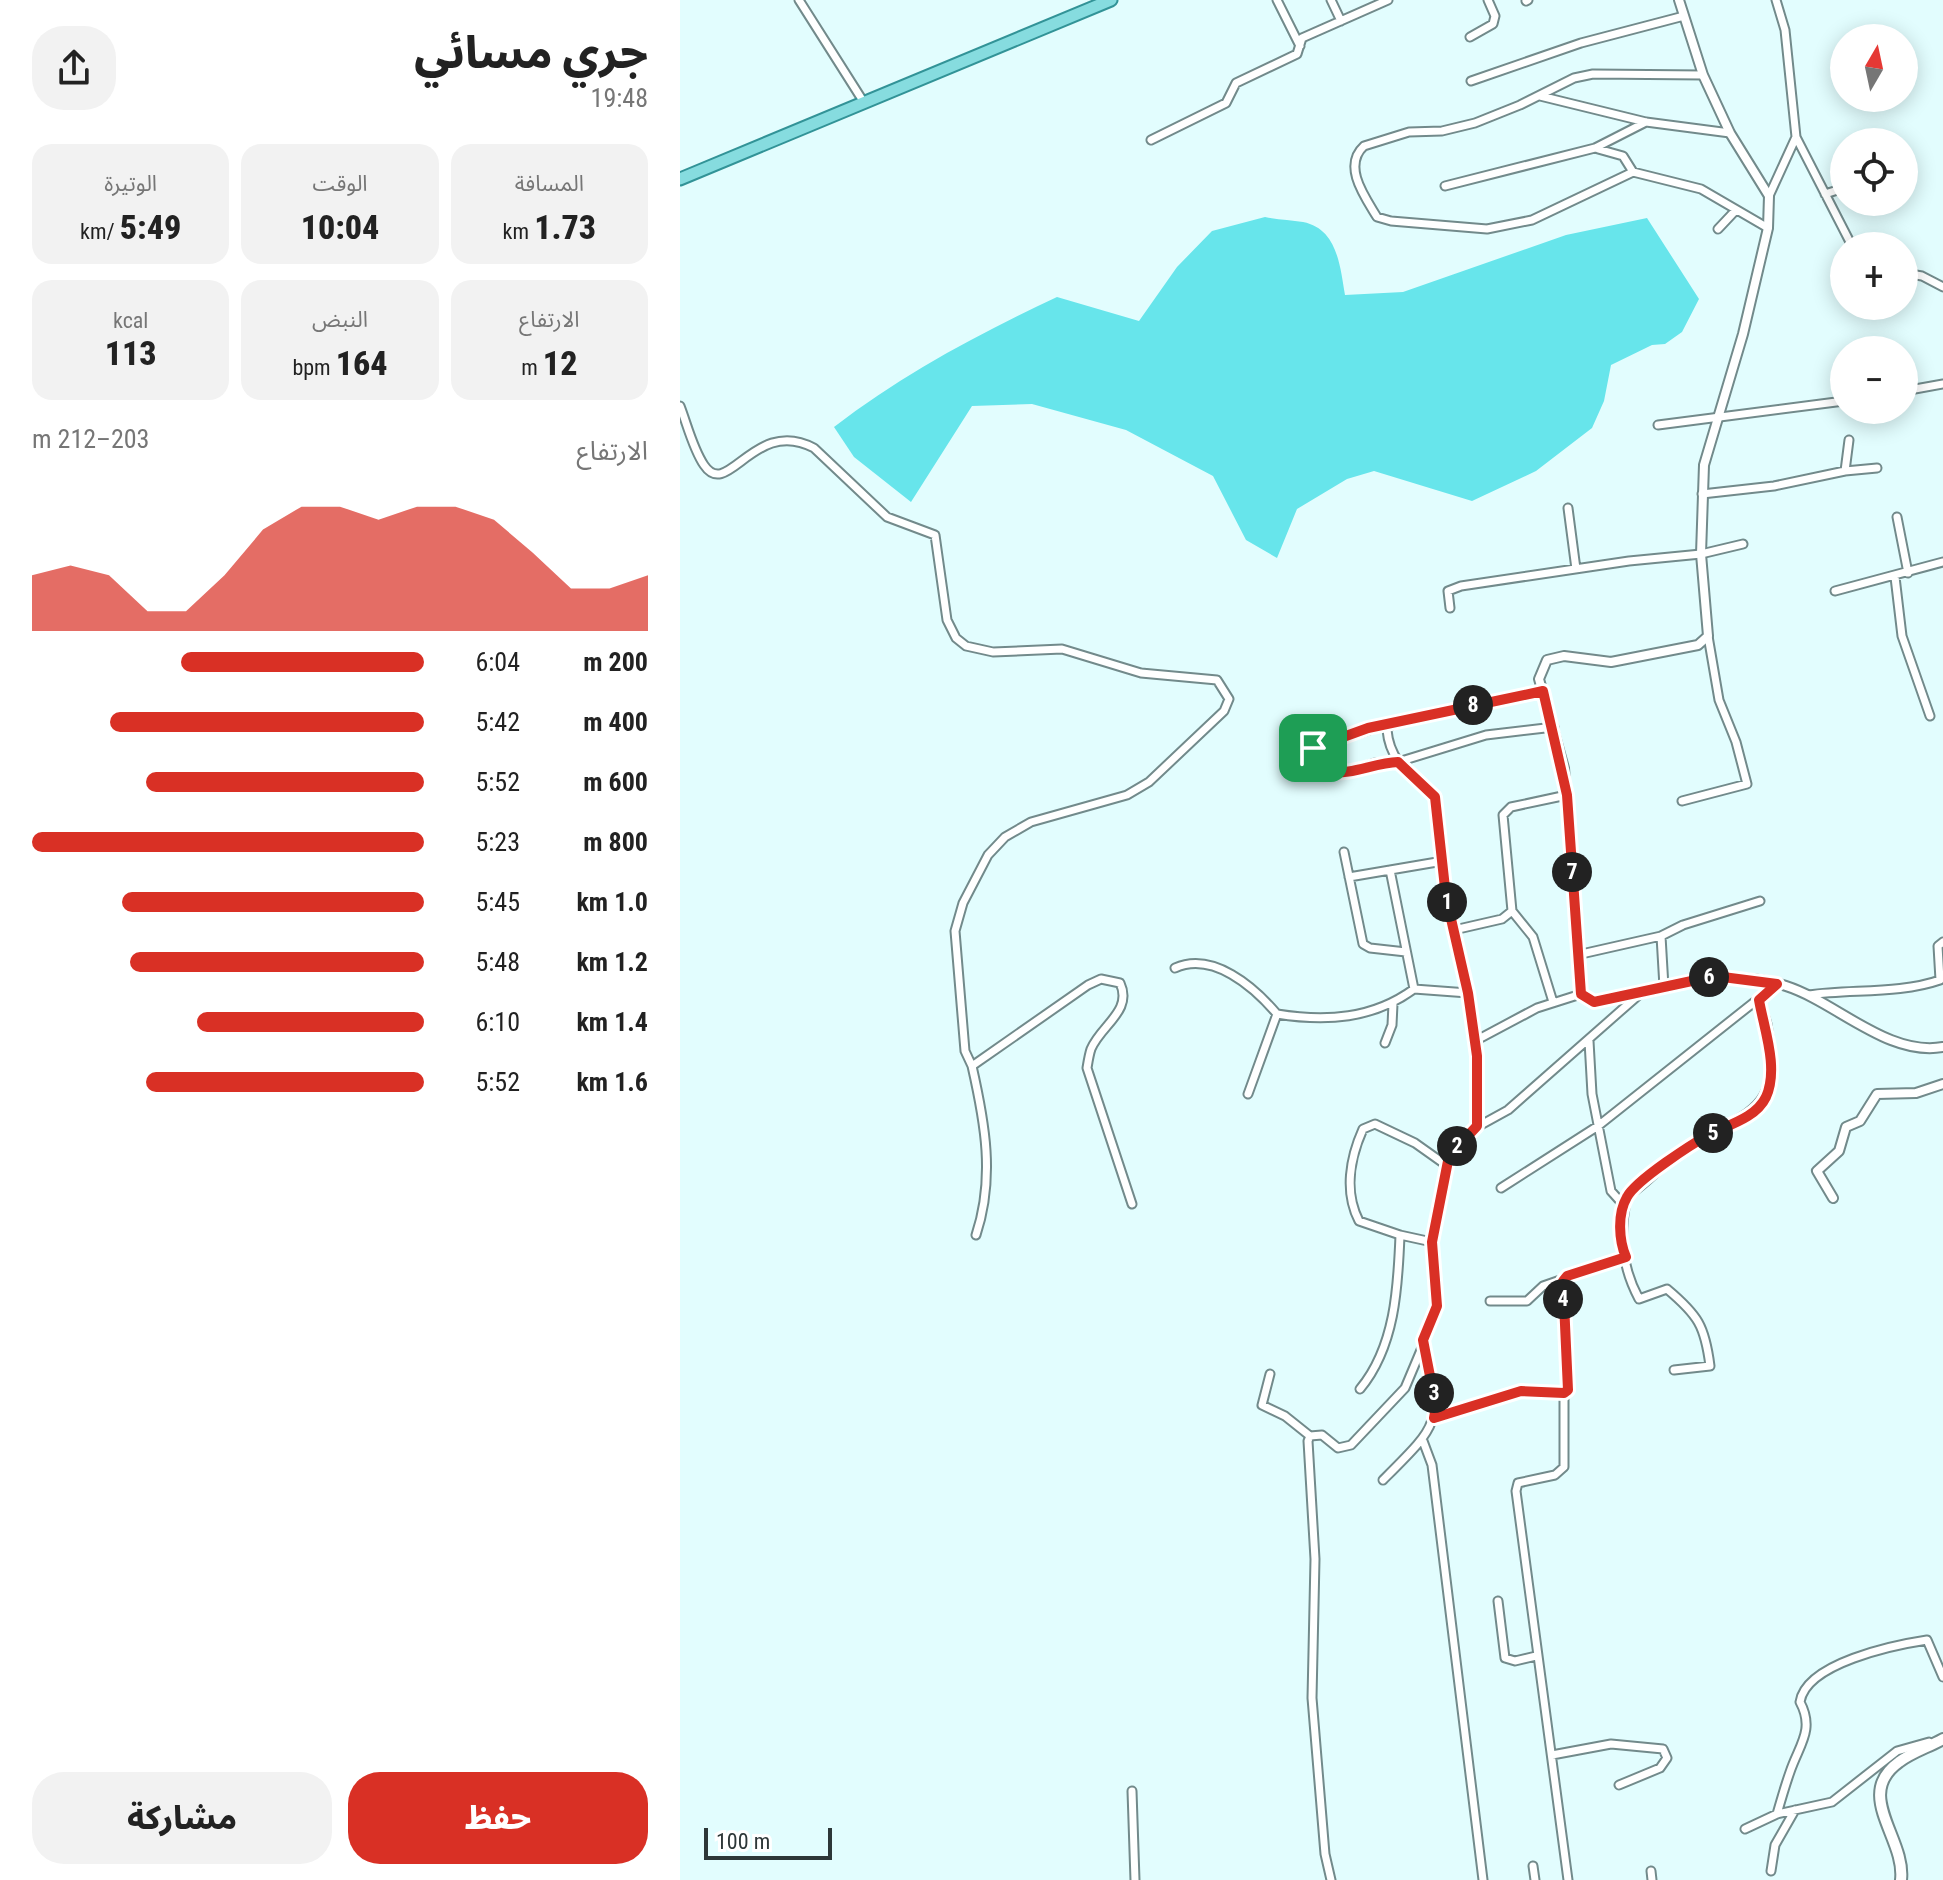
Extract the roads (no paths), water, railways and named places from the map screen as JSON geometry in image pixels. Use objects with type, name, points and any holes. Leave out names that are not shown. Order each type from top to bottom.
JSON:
[{"type":"main road","points":[[680,179],[1111,0]]},
{"type":"main road","points":[[1901,1880],[1900,1852],[1878,1801],[1879,1786],[1899,1761],[1943,1739]]},
{"type":"street","points":[[799,0],[863,101]]},
{"type":"street","points":[[1277,0],[1300,46]]},
{"type":"street","points":[[1331,0],[1341,21]]},
{"type":"street","points":[[1151,140],[1226,103],[1236,83],[1297,54],[1302,38],[1388,0]]},
{"type":"street","points":[[1470,37],[1493,24],[1495,16],[1488,0]]},
{"type":"street","points":[[1679,0],[1703,75],[1730,133],[1769,196]]},
{"type":"street","points":[[1776,0],[1789,57],[1796,137],[1845,232]]},
{"type":"street","points":[[1471,81],[1581,43],[1684,16]]},
{"type":"street","points":[[1703,75],[1593,74],[1574,78],[1475,123],[1442,131],[1409,132],[1364,146],[1355,163],[1355,173],[1377,217],[1406,223],[1487,229],[1532,220],[1633,172],[1701,189],[1768,228]]},
{"type":"street","points":[[1540,96],[1646,122],[1730,133]]},
{"type":"street","points":[[1445,186],[1595,148],[1646,122]]},
{"type":"street","points":[[1682,801],[1747,784],[1719,700],[1708,636],[1701,554],[1704,465],[1719,419],[1768,228],[1769,196],[1796,137]]},
{"type":"street","points":[[1595,148],[1623,156],[1633,172]]},
{"type":"street","points":[[1825,194],[1830,192]]},
{"type":"street","points":[[1718,229],[1735,211]]},
{"type":"street","points":[[1918,275],[1943,287]]},
{"type":"street","points":[[1918,388],[1943,384]]},
{"type":"street","points":[[1658,425],[1830,403]]},
{"type":"street","points":[[680,406],[703,464],[711,473],[718,476],[728,474],[765,443],[801,441],[814,448],[887,517],[935,535],[947,620],[956,638],[966,646],[993,652],[1062,649],[1141,673],[1217,680],[1223,685],[1229,699],[1224,711],[1149,782],[1127,795],[1031,822],[1005,837],[988,855],[963,903],[955,931],[965,1051],[972,1066],[987,1131],[985,1208],[976,1235]]},
{"type":"street","points":[[1845,471],[1849,440]]},
{"type":"street","points":[[1702,494],[1774,486],[1845,471],[1877,468]]},
{"type":"street","points":[[1568,508],[1576,569]]},
{"type":"street","points":[[1897,517],[1908,573]]},
{"type":"street","points":[[1450,608],[1448,591],[1461,586],[1701,554],[1743,544]]},
{"type":"street","points":[[1835,591],[1943,562]]},
{"type":"street","points":[[1895,577],[1902,636],[1930,716]]},
{"type":"street","points":[[1581,994],[1567,795],[1554,727],[1539,679],[1547,660],[1564,656],[1611,662],[1698,645],[1708,636]]},
{"type":"street","points":[[1543,691],[1392,723],[1313,748],[1329,772],[1343,774],[1375,763],[1398,762],[1486,735],[1554,727]]},
{"type":"street","points":[[1392,723],[1387,730],[1388,743],[1398,762],[1435,797],[1454,930],[1475,1041],[1477,1126]]},
{"type":"street","points":[[1553,1002],[1533,937],[1512,911],[1501,825],[1503,815],[1511,807],[1567,795]]},
{"type":"street","points":[[1344,852],[1363,944],[1370,948],[1406,952]]},
{"type":"street","points":[[1349,877],[1443,861]]},
{"type":"street","points":[[1390,870],[1414,989]]},
{"type":"street","points":[[1577,955],[1661,936],[1683,925],[1760,901]]},
{"type":"street","points":[[1454,930],[1502,919],[1512,911]]},
{"type":"street","points":[[1661,936],[1664,987]]},
{"type":"street","points":[[1807,996],[1847,989],[1922,986],[1940,980],[1938,946],[1943,942]]},
{"type":"street","points":[[1175,968],[1194,964],[1217,968],[1257,990],[1277,1014],[1317,1020],[1340,1019],[1393,1004],[1414,989],[1468,993]]},
{"type":"street","points":[[1475,1041],[1553,1002],[1581,994],[1594,1002],[1715,976],[1777,984],[1900,1043],[1943,1047]]},
{"type":"street","points":[[972,1066],[1088,985],[1101,979],[1120,983],[1125,994],[1121,1008],[1091,1047],[1087,1068],[1132,1204]]},
{"type":"street","points":[[1501,1188],[1598,1126],[1777,984]]},
{"type":"street","points":[[1270,1374],[1262,1405],[1310,1436],[1322,1435],[1338,1448],[1351,1445],[1405,1388],[1437,1306],[1432,1242],[1446,1180],[1446,1165],[1468,1132],[1508,1110],[1642,992]]},
{"type":"street","points":[[1589,1041],[1598,1126],[1611,1191],[1616,1199],[1627,1197],[1684,1149],[1755,1110],[1766,1097],[1769,1075],[1766,1022],[1759,1000]]},
{"type":"street","points":[[1385,1043],[1392,1025],[1393,1004]]},
{"type":"street","points":[[1248,1094],[1277,1014]]},
{"type":"street","points":[[1833,1198],[1817,1171],[1839,1151],[1846,1127],[1860,1121],[1877,1094],[1916,1093],[1943,1084]]},
{"type":"street","points":[[1432,1242],[1359,1221],[1351,1205],[1353,1152],[1363,1129],[1375,1124],[1415,1143],[1446,1165]]},
{"type":"street","points":[[1627,1197],[1620,1229],[1631,1283],[1639,1299],[1667,1289],[1692,1310],[1706,1333],[1710,1366],[1674,1370]]},
{"type":"street","points":[[1360,1389],[1374,1373],[1393,1318],[1400,1235]]},
{"type":"street","points":[[1490,1301],[1527,1301],[1543,1286],[1626,1257]]},
{"type":"street","points":[[1563,1281],[1568,1390],[1564,1393],[1564,1467],[1555,1475],[1518,1483],[1516,1491],[1568,1880]]},
{"type":"street","points":[[1383,1480],[1423,1441],[1434,1418],[1436,1407],[1423,1340]]},
{"type":"street","points":[[1434,1418],[1521,1391],[1564,1393]]},
{"type":"street","points":[[1310,1436],[1316,1638],[1312,1698],[1325,1854],[1331,1880]]},
{"type":"street","points":[[1423,1441],[1432,1465],[1483,1880]]},
{"type":"street","points":[[1498,1601],[1505,1658],[1515,1661],[1536,1656]]},
{"type":"street","points":[[1777,1814],[1791,1769],[1807,1737],[1808,1716],[1800,1702],[1810,1681],[1829,1669],[1927,1640],[1940,1659],[1943,1677]]},
{"type":"street","points":[[1745,1829],[1777,1814],[1832,1802],[1897,1751],[1943,1739]]},
{"type":"street","points":[[1552,1755],[1611,1744],[1663,1749],[1667,1758],[1660,1768],[1619,1785]]},
{"type":"street","points":[[1132,1791],[1135,1880]]},
{"type":"street","points":[[1771,1871],[1775,1845],[1795,1810]]},
{"type":"street","points":[[1533,1866],[1535,1880]]}]
